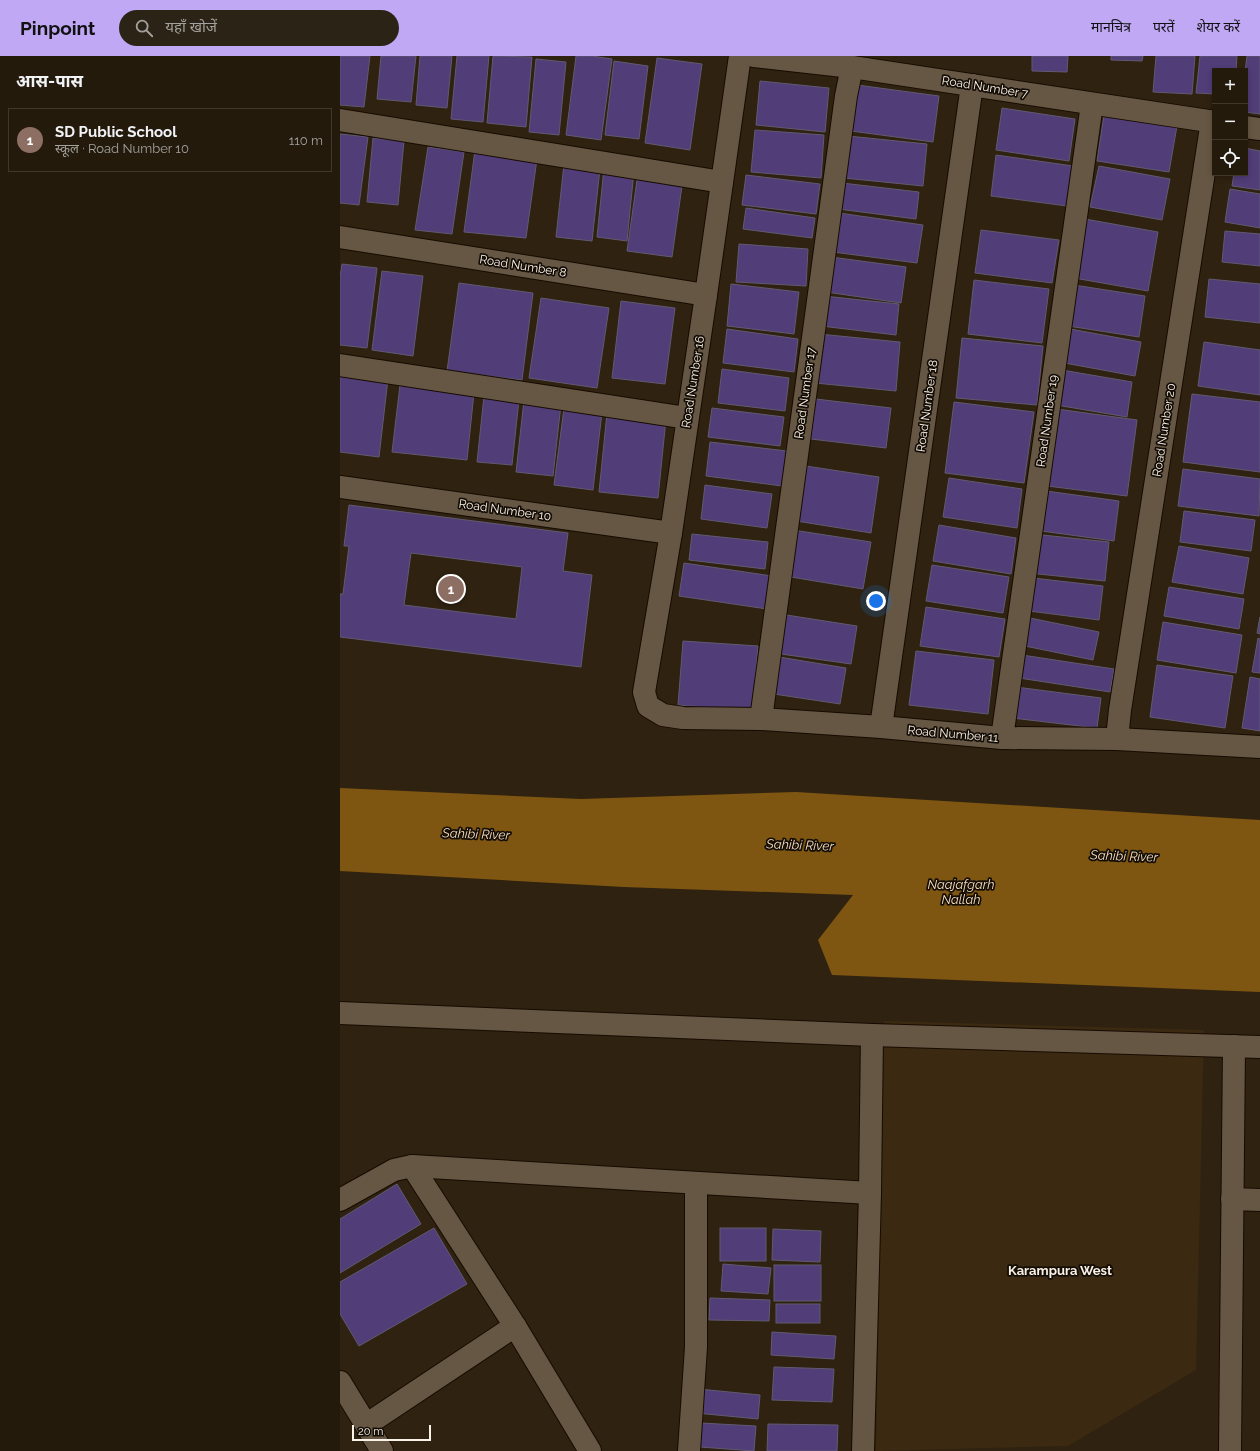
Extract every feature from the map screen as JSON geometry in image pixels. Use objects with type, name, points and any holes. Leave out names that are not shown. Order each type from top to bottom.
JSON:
[{"type":"street","name":"Road Number 16","points":[[648,706],[644,692],[706,295],[740,56]]},
{"type":"street","name":"Road Number 7","points":[[754,56],[852,67],[1212,122]]},
{"type":"street","name":"Road Number 17","points":[[760,719],[846,96],[852,67]]},
{"type":"street","name":"Road Number 18","points":[[880,727],[972,85]]},
{"type":"street","name":"Road Number 19","points":[[1002,738],[1092,104]]},
{"type":"street","points":[[340,120],[722,182]]},
{"type":"street","points":[[1248,127],[1260,129]]},
{"type":"street","name":"Road Number 20","points":[[1117,739],[1124,686],[1212,128]]},
{"type":"street","name":"Road Number 8","points":[[340,237],[706,295]]},
{"type":"street","points":[[340,365],[687,418]]},
{"type":"street","name":"Road Number 10","points":[[340,487],[670,533]]},
{"type":"street","name":"Road Number 11","points":[[648,706],[663,715],[683,718],[760,719],[880,727],[1002,738],[1117,739],[1260,746]]},
{"type":"street","points":[[340,1013],[872,1035],[1260,1047]]},
{"type":"street","points":[[863,1451],[870,1193],[872,1035]]},
{"type":"street","points":[[1230,1451],[1234,1046]]},
{"type":"street","points":[[340,1200],[394,1170],[412,1166],[870,1193]]},
{"type":"street","points":[[412,1166],[515,1326],[590,1451]]},
{"type":"street","points":[[689,1451],[696,1347],[696,1183]]},
{"type":"street","points":[[1232,1199],[1260,1200]]},
{"type":"street","points":[[366,1425],[515,1326]]},
{"type":"street","points":[[340,1382],[382,1451]]},
{"type":"shaded area","points":[[884,1021],[1204,1030],[1196,1370],[1068,1446],[876,1451]]},
{"type":"water","name":"Naajafgarh Nallah","points":[[340,788],[581,799],[796,792],[1260,820],[1260,992],[832,975],[818,940],[853,895],[624,887],[340,871]]},
{"type":"building","points":[[340,56],[370,56],[364,107],[340,105]]},
{"type":"building","points":[[381,56],[416,56],[411,102],[377,99]]},
{"type":"building","points":[[420,56],[452,56],[447,108],[416,105]]},
{"type":"building","points":[[457,56],[489,56],[483,122],[451,119]]},
{"type":"building","points":[[493,56],[532,57],[526,127],[487,123]]},
{"type":"building","points":[[576,56],[592,56],[612,59],[601,140],[566,135]]},
{"type":"building","points":[[1032,56],[1068,56],[1067,72],[1032,71]]},
{"type":"building","points":[[1111,56],[1143,56],[1142,61],[1111,60]]},
{"type":"building","points":[[1156,56],[1195,56],[1192,94],[1153,92]]},
{"type":"building","points":[[1200,56],[1237,56],[1236,68],[1212,68],[1212,94],[1196,93]]},
{"type":"building","points":[[1247,56],[1260,56],[1260,114],[1248,112],[1248,68],[1246,68]]},
{"type":"building","points":[[657,58],[702,64],[690,150],[645,143]]},
{"type":"building","points":[[536,59],[566,62],[559,135],[529,132]]},
{"type":"building","points":[[614,61],[648,66],[639,139],[605,135]]},
{"type":"building","points":[[760,81],[829,88],[825,132],[756,125]]},
{"type":"building","points":[[857,85],[939,96],[933,142],[851,131]]},
{"type":"building","points":[[1002,108],[1075,119],[1069,161],[996,150]]},
{"type":"building","points":[[1104,115],[1177,126],[1169,172],[1097,161]]},
{"type":"building","points":[[755,130],[824,135],[821,178],[751,172]]},
{"type":"building","points":[[340,134],[368,137],[359,205],[340,203]]},
{"type":"building","points":[[848,136],[927,144],[923,186],[844,178]]},
{"type":"building","points":[[373,138],[404,141],[398,205],[367,202]]},
{"type":"building","points":[[428,147],[464,152],[452,234],[415,230]]},
{"type":"building","points":[[1248,149],[1260,151],[1260,190],[1232,186],[1234,176],[1248,176]]},
{"type":"building","points":[[475,150],[537,159],[526,238],[464,232]]},
{"type":"building","points":[[996,155],[1073,166],[1067,206],[991,196]]},
{"type":"building","points":[[564,164],[600,169],[592,241],[556,237]]},
{"type":"building","points":[[1099,166],[1170,179],[1162,220],[1090,207]]},
{"type":"building","points":[[604,168],[634,171],[627,241],[597,237]]},
{"type":"building","points":[[638,173],[683,179],[672,257],[627,251]]},
{"type":"building","points":[[746,175],[820,184],[816,214],[742,205]]},
{"type":"building","points":[[842,183],[919,192],[916,219],[838,209]]},
{"type":"building","points":[[1230,189],[1260,194],[1260,228],[1225,222]]},
{"type":"building","points":[[746,208],[815,218],[812,238],[743,229]]},
{"type":"building","points":[[839,213],[923,225],[917,263],[833,252]]},
{"type":"building","points":[[1085,219],[1158,232],[1148,291],[1074,278]]},
{"type":"building","points":[[981,230],[1059,240],[1052,283],[975,273]]},
{"type":"building","points":[[1225,231],[1260,234],[1260,266],[1222,262]]},
{"type":"building","points":[[739,244],[808,249],[806,286],[736,282]]},
{"type":"building","points":[[831,257],[906,267],[901,303],[826,292]]},
{"type":"building","points":[[342,264],[377,268],[367,348],[340,345],[340,277]]},
{"type":"building","points":[[382,271],[423,276],[413,356],[372,350]]},
{"type":"building","points":[[1209,279],[1260,284],[1260,323],[1205,317]]},
{"type":"building","points":[[974,280],[1049,289],[1042,343],[968,334]]},
{"type":"building","points":[[459,283],[533,293],[522,380],[447,371]]},
{"type":"building","points":[[731,284],[799,292],[794,334],[727,326]]},
{"type":"building","points":[[1074,285],[1145,296],[1139,337],[1068,326]]},
{"type":"building","points":[[824,296],[899,304],[896,335],[821,326]]},
{"type":"building","points":[[541,298],[609,308],[597,388],[529,378]]},
{"type":"building","points":[[621,301],[675,308],[665,384],[612,378]]},
{"type":"building","points":[[1065,328],[1141,342],[1135,376],[1059,362]]},
{"type":"building","points":[[727,329],[798,339],[794,372],[723,363]]},
{"type":"building","points":[[819,334],[900,342],[896,391],[815,383]]},
{"type":"building","points":[[962,338],[1043,346],[1037,405],[956,398]]},
{"type":"building","points":[[1204,342],[1260,350],[1260,395],[1198,386]]},
{"type":"building","points":[[722,369],[789,378],[785,411],[718,403]]},
{"type":"building","points":[[1062,370],[1132,382],[1127,417],[1056,405]]},
{"type":"building","points":[[340,373],[388,379],[379,457],[340,452]]},
{"type":"building","points":[[400,385],[474,393],[467,460],[392,452]]},
{"type":"building","points":[[1192,394],[1260,402],[1260,472],[1183,462]]},
{"type":"building","points":[[484,396],[519,400],[512,465],[477,462]]},
{"type":"building","points":[[816,399],[891,408],[886,448],[811,439]]},
{"type":"building","points":[[524,400],[561,404],[553,476],[516,472]]},
{"type":"building","points":[[954,402],[1034,412],[1024,483],[945,473]]},
{"type":"building","points":[[564,408],[602,412],[593,490],[554,485]]},
{"type":"building","points":[[712,408],[784,417],[780,446],[708,437]]},
{"type":"building","points":[[1057,409],[1137,420],[1127,496],[1047,486]]},
{"type":"building","points":[[607,413],[666,419],[658,498],[599,492]]},
{"type":"building","points":[[710,442],[787,451],[782,486],[706,476]]},
{"type":"building","points":[[799,465],[879,477],[871,533],[790,520]]},
{"type":"building","points":[[1183,469],[1260,479],[1259,516],[1178,506]]},
{"type":"building","points":[[949,478],[1022,489],[1017,528],[943,517]]},
{"type":"building","points":[[705,485],[772,494],[767,528],[701,519]]},
{"type":"building","points":[[1039,490],[1119,501],[1114,541],[1034,530]]},
{"type":"building","points":[[349,505],[568,533],[563,571],[592,575],[581,667],[340,637],[340,594],[343,594],[349,546],[344,546]],"holes":[[[411,553],[522,567],[516,619],[404,605]]]},
{"type":"building","points":[[1184,511],[1255,520],[1251,551],[1180,542]]},
{"type":"building","points":[[939,525],[1016,538],[1011,574],[933,561]]},
{"type":"building","points":[[793,530],[871,542],[863,589],[785,576]]},
{"type":"building","points":[[692,534],[768,542],[765,569],[689,560]]},
{"type":"building","points":[[1033,534],[1109,542],[1105,581],[1029,573]]},
{"type":"building","points":[[1179,546],[1249,558],[1243,594],[1172,582]]},
{"type":"building","points":[[684,563],[772,576],[767,609],[679,596]]},
{"type":"building","points":[[932,565],[1009,577],[1003,613],[926,601]]},
{"type":"building","points":[[1033,578],[1103,586],[1099,620],[1029,611]]},
{"type":"building","points":[[1169,587],[1244,599],[1239,629],[1164,616]]},
{"type":"building","points":[[926,607],[1005,619],[999,657],[920,646]]},
{"type":"building","points":[[780,614],[857,626],[851,664],[774,653]]},
{"type":"building","points":[[1025,617],[1099,632],[1093,660],[1020,645]]},
{"type":"building","points":[[1260,617],[1260,634],[1257,633]]},
{"type":"building","points":[[1163,622],[1242,635],[1236,673],[1157,660]]},
{"type":"building","points":[[1258,638],[1260,639],[1260,673],[1252,672]]},
{"type":"building","points":[[683,641],[758,646],[752,711],[678,705]]},
{"type":"building","points":[[916,651],[994,660],[988,714],[909,705]]},
{"type":"building","points":[[1022,655],[1114,669],[1110,692],[1019,678]]},
{"type":"building","points":[[773,656],[846,668],[840,704],[767,693]]},
{"type":"building","points":[[1157,665],[1233,676],[1225,728],[1150,717]]},
{"type":"building","points":[[1250,677],[1260,679],[1260,731],[1242,728]]},
{"type":"building","points":[[1016,687],[1101,698],[1097,728],[1012,718]]},
{"type":"building","points":[[397,1184],[421,1224],[340,1273],[340,1219]]},
{"type":"building","points":[[434,1228],[467,1284],[359,1346],[340,1314],[340,1282]]},
{"type":"building","points":[[720,1228],[766,1228],[766,1261],[720,1261]]},
{"type":"building","points":[[773,1229],[821,1231],[820,1262],[772,1260]]},
{"type":"building","points":[[723,1264],[771,1268],[768,1294],[721,1291]]},
{"type":"building","points":[[774,1265],[821,1265],[821,1301],[774,1301]]},
{"type":"building","points":[[710,1298],[770,1300],[769,1321],[709,1320]]},
{"type":"building","points":[[776,1304],[820,1304],[820,1323],[776,1323]]},
{"type":"building","points":[[772,1332],[836,1336],[834,1359],[771,1355]]},
{"type":"building","points":[[774,1367],[834,1369],[832,1402],[772,1400]]},
{"type":"building","points":[[699,1389],[760,1395],[758,1419],[696,1413]]},
{"type":"building","points":[[701,1423],[756,1426],[754,1451],[700,1447]]},
{"type":"building","points":[[768,1424],[838,1425],[837,1451],[767,1451]]},
{"type":"place","name":"SD Public School","points":[[451,589]]},
{"type":"district","name":"Karampura West","points":[[1060,1270]]},
{"type":"water label","name":"Sahibi River","points":[[476,834]]},
{"type":"water label","name":"Sahibi River","points":[[800,845]]},
{"type":"water label","name":"Sahibi River","points":[[1124,856]]}]
